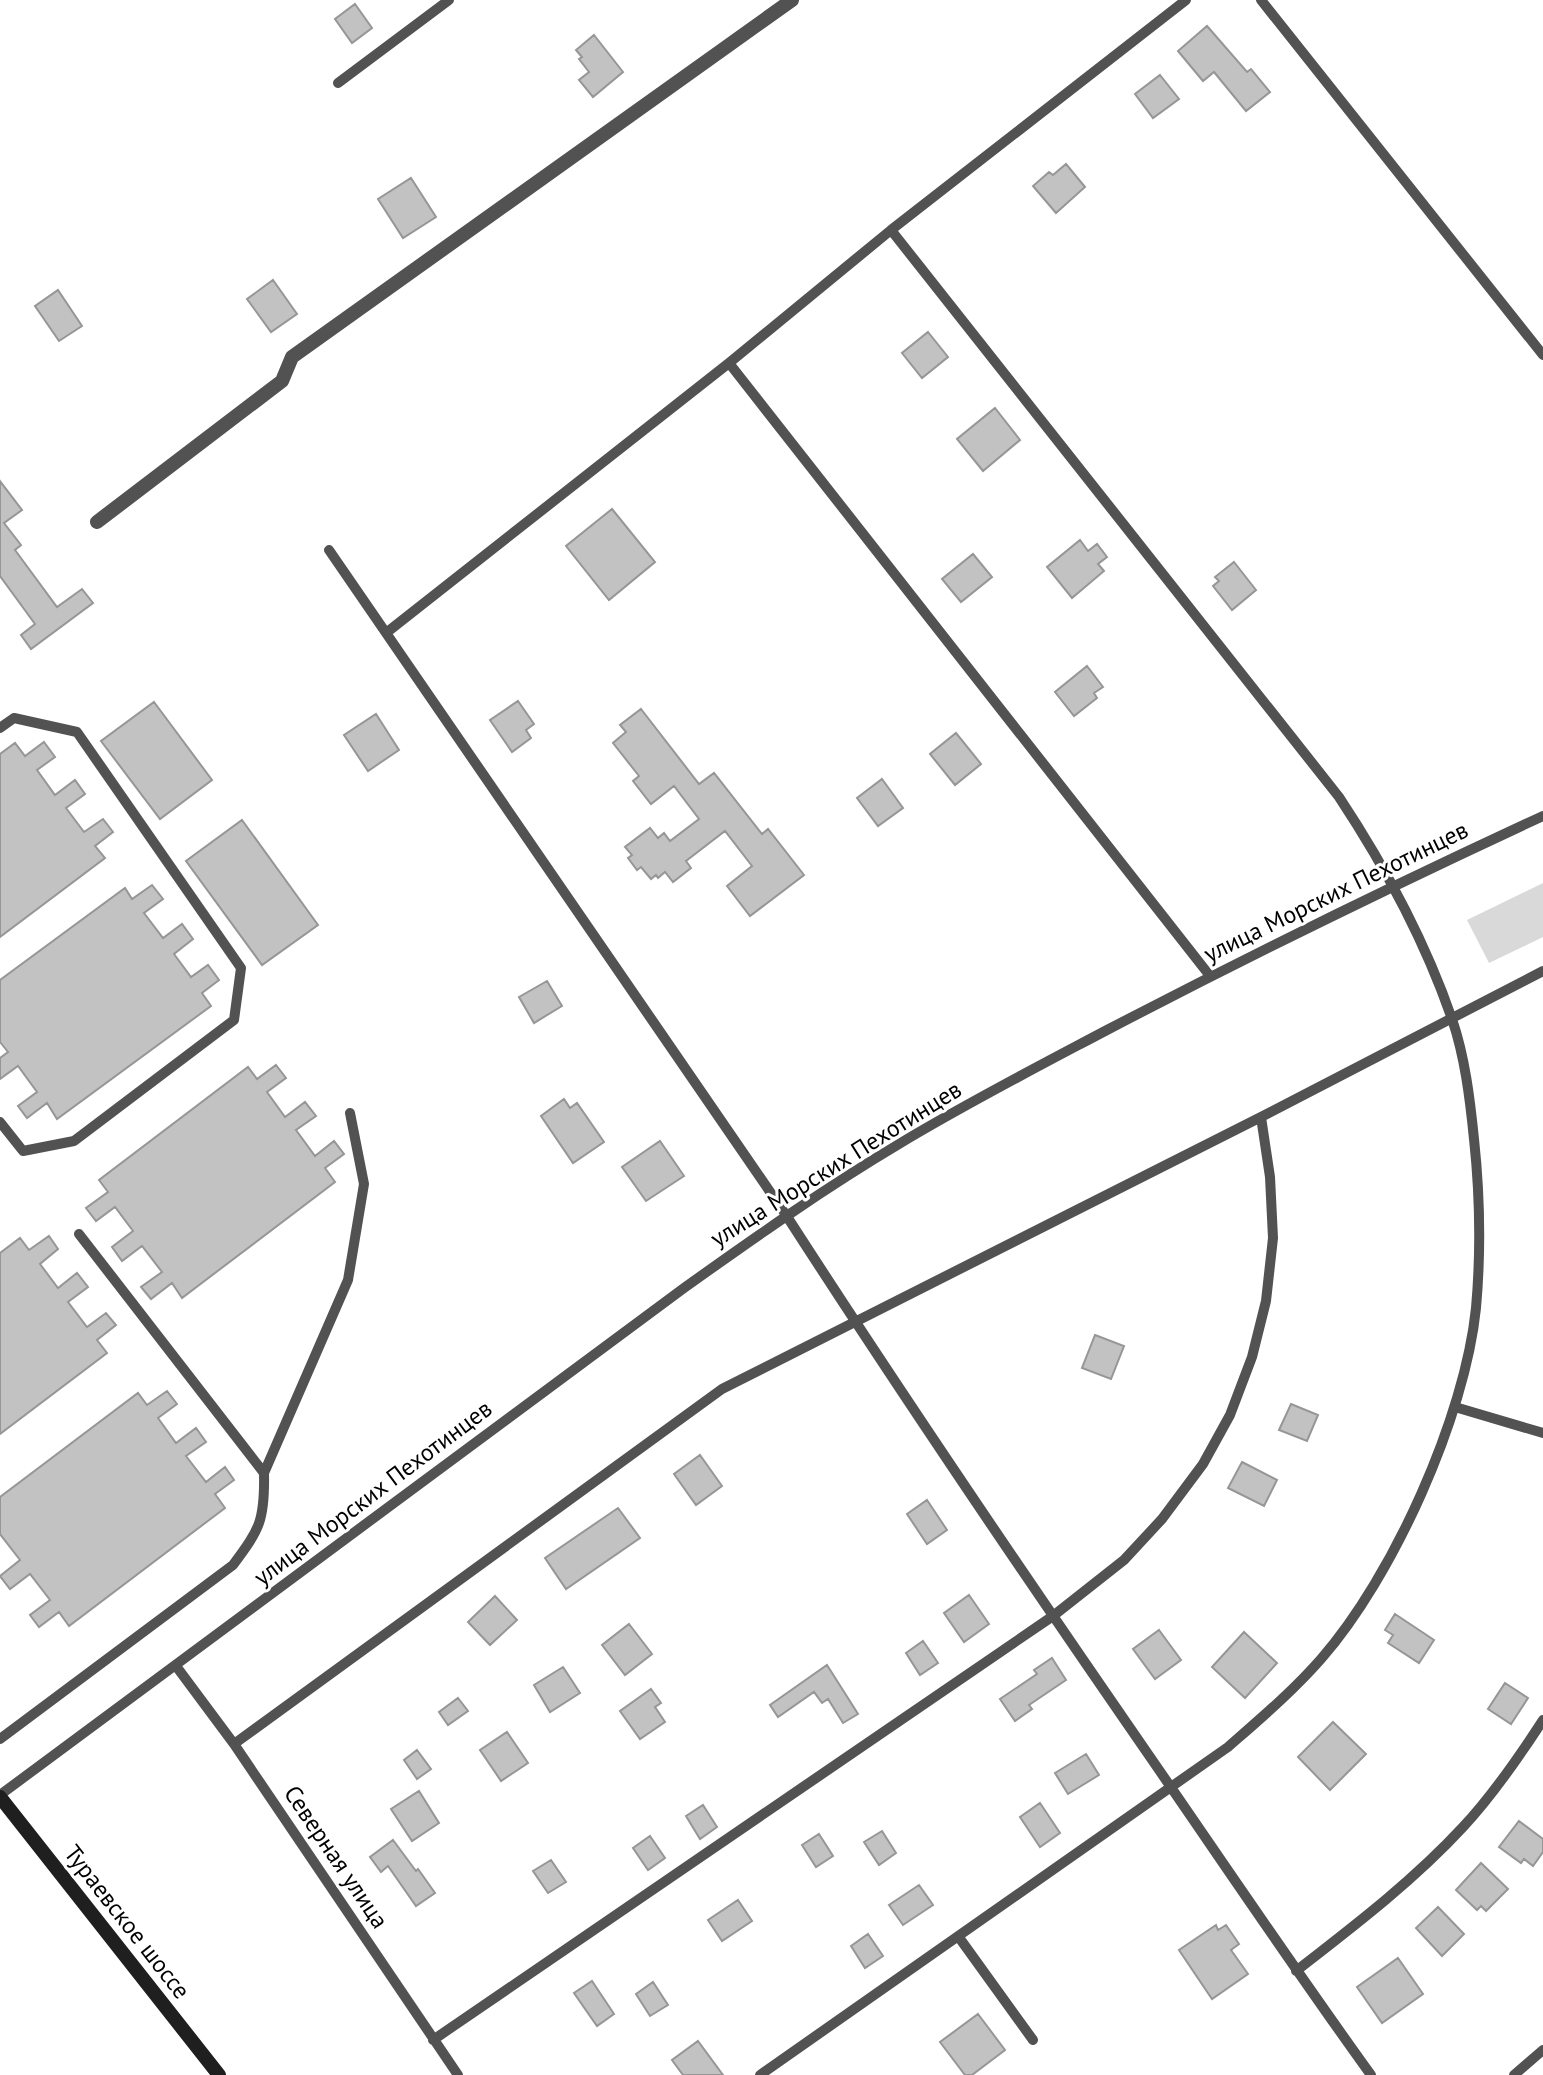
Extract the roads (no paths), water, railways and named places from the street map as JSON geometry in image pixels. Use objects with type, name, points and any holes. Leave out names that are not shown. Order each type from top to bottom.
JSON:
[{"type":"main road","name":"Тураевское шоссе","points":[[0,1796],[219,2075]]},
{"type":"street","points":[[97,522],[282,381],[292,357],[792,0]]},
{"type":"lane","points":[[338,83],[449,0]]},
{"type":"lane","points":[[386,633],[729,363],[891,230],[1186,0]]},
{"type":"lane","points":[[1261,0],[1543,355]]},
{"type":"lane","points":[[760,2075],[1228,1747],[1279,1702],[1322,1658],[1358,1609],[1385,1565],[1433,1465],[1455,1407],[1476,1311],[1479,1216],[1472,1118],[1464,1067],[1452,1019],[1393,885],[1339,797],[891,230]]},
{"type":"lane","points":[[729,363],[1210,976]]},
{"type":"lane","points":[[329,550],[786,1215],[1053,1616],[1296,1971],[1371,2075]]},
{"type":"lane","points":[[0,728],[14,718],[78,732],[241,968],[234,1020],[74,1141],[23,1151],[0,1122]]},
{"type":"lane","name":"улица Морских Пехотинцев","points":[[0,1796],[786,1215],[899,1144],[987,1094],[1210,976],[1393,885],[1543,816]]},
{"type":"lane","points":[[234,1744],[722,1389],[1261,1117],[1543,971]]},
{"type":"lane","points":[[0,1739],[233,1565],[255,1536],[265,1506],[264,1474],[348,1280],[364,1184],[350,1113]]},
{"type":"lane","points":[[433,2040],[1053,1616],[1124,1560],[1162,1519],[1203,1464],[1230,1415],[1255,1346],[1266,1301],[1273,1238],[1270,1177],[1261,1117]]},
{"type":"lane","points":[[79,1234],[264,1474]]},
{"type":"lane","points":[[1455,1407],[1543,1433]]},
{"type":"lane","name":"Северная улица","points":[[176,1666],[234,1744],[458,2075]]},
{"type":"lane","points":[[1296,1971],[1388,1899],[1463,1827],[1521,1754],[1543,1720]]},
{"type":"lane","points":[[958,1937],[1033,2040]]},
{"type":"lane","points":[[1514,2075],[1543,2050]]}]
